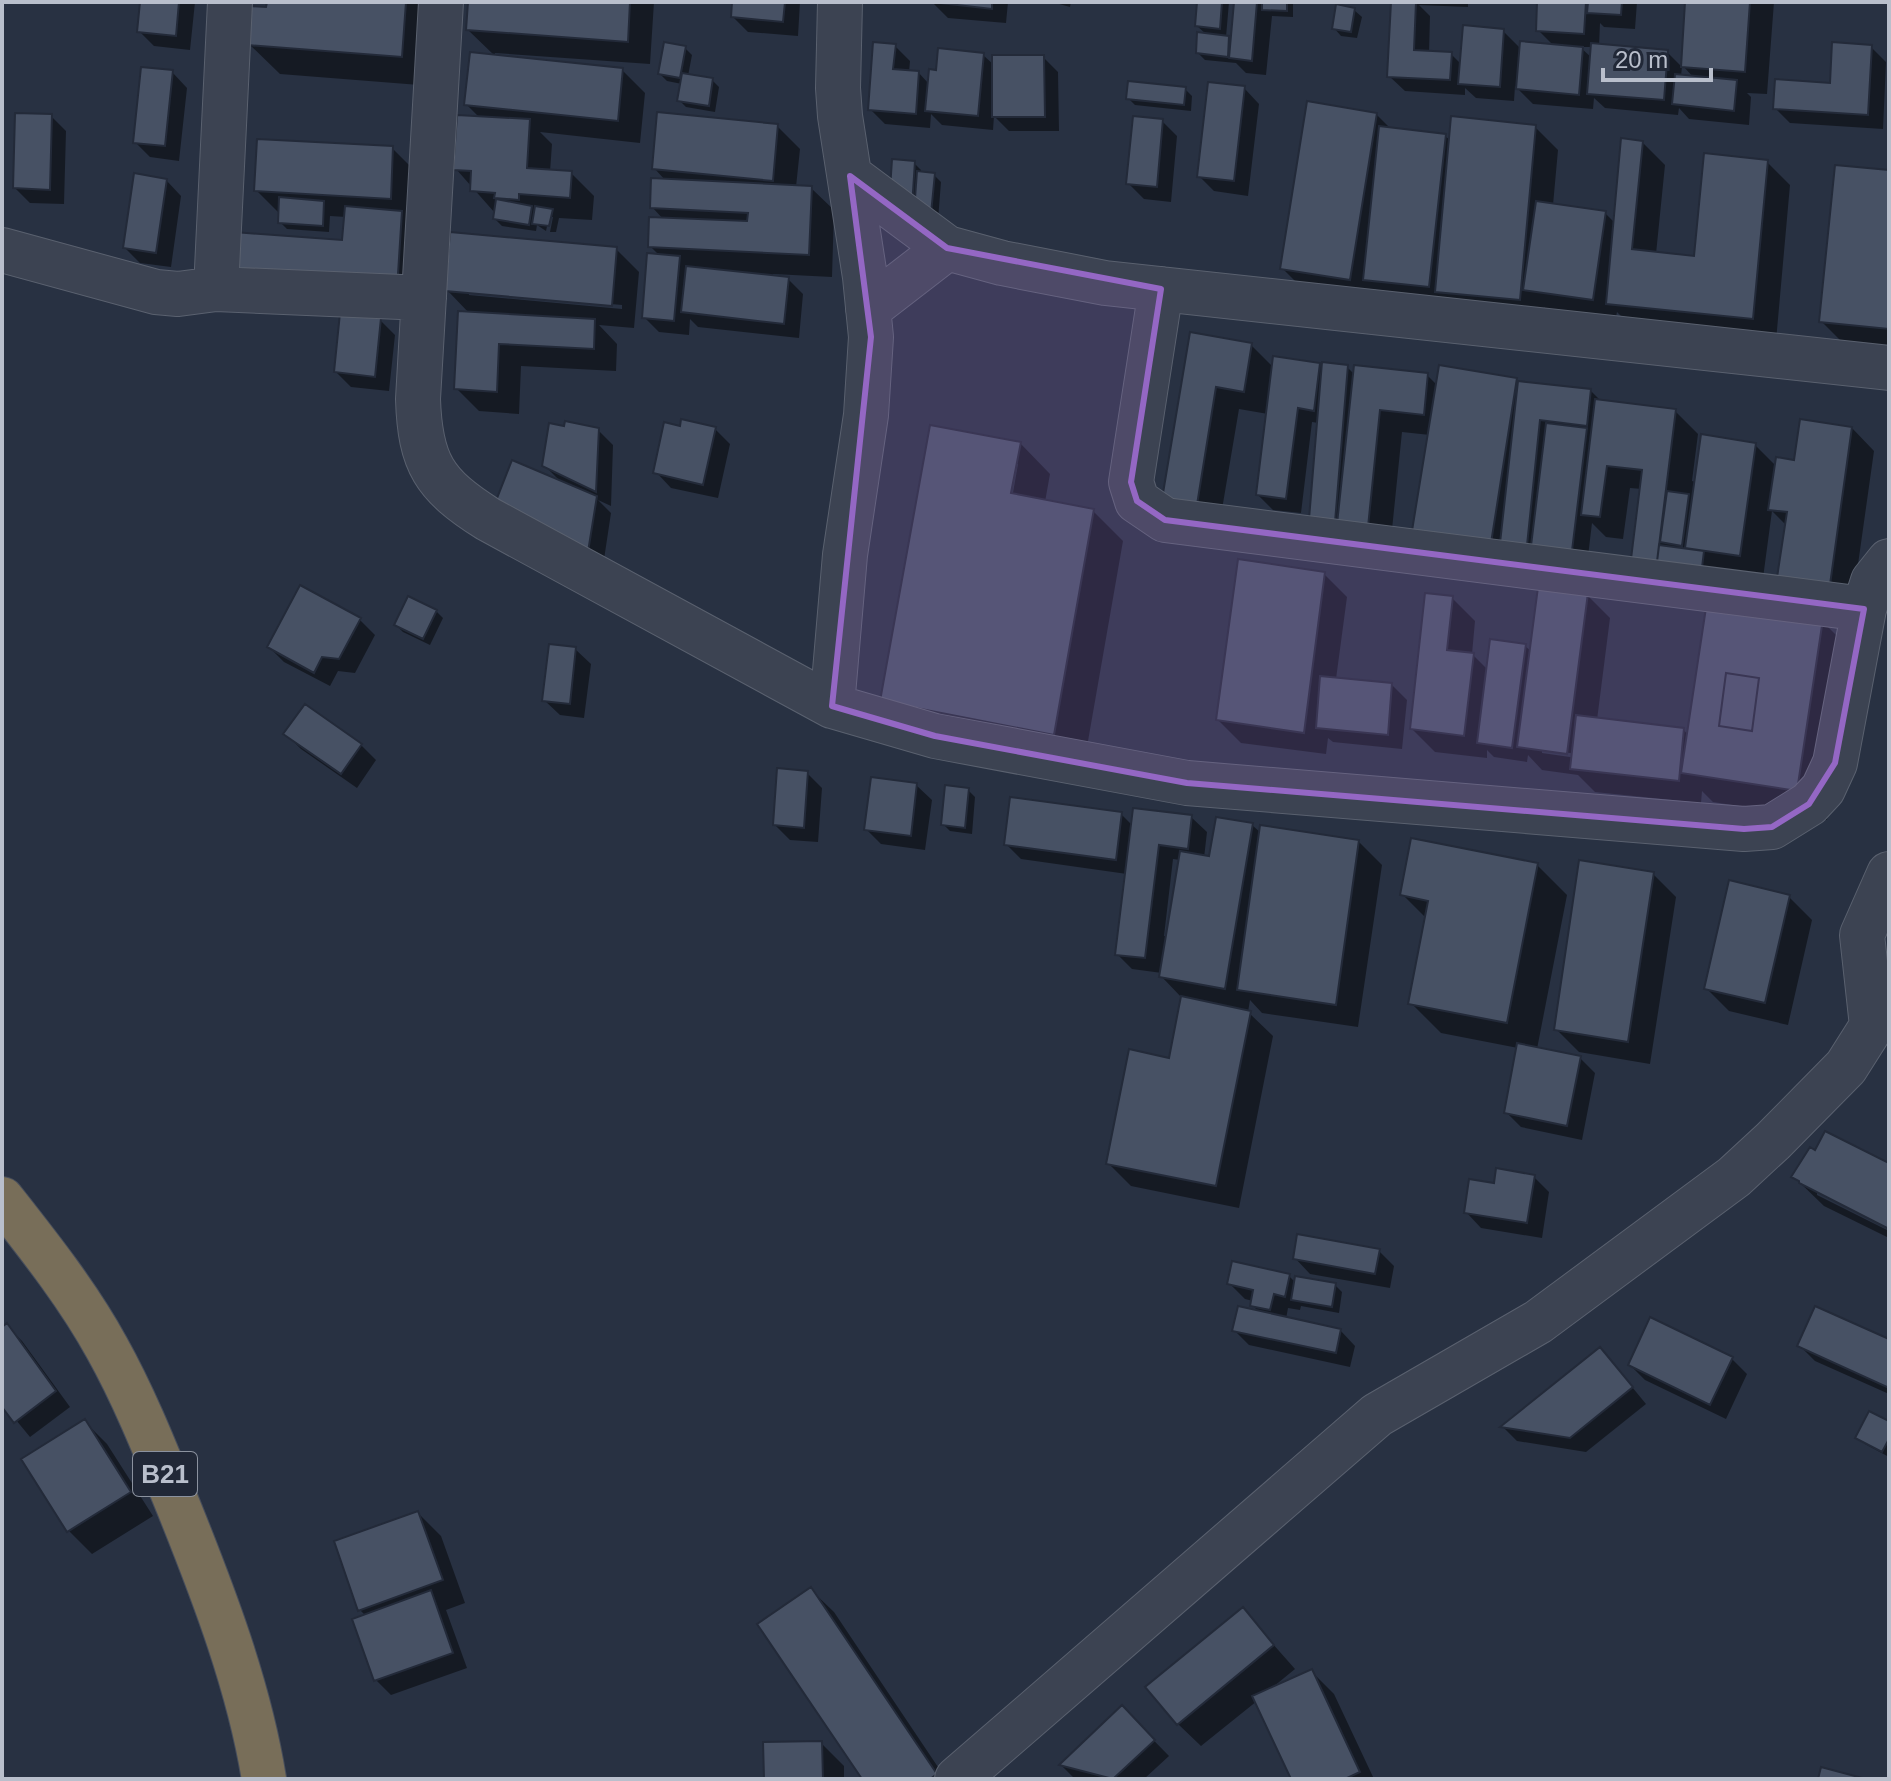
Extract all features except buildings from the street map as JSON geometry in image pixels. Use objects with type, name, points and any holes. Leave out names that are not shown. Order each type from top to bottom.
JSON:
[{"type":"highway","name":"B21","points":[[2,1199],[45,1254],[107,1347],[163,1467],[213,1591],[259,1744],[264,1779]]},
{"type":"street","points":[[216,289],[230,2]]},
{"type":"street","points":[[441,2],[419,427],[426,457],[439,481],[456,499],[488,519],[832,706],[935,736],[1187,783],[1744,829],[1772,827],[1788,819],[1816,797],[1835,763],[1864,609],[1873,581],[1889,561]]},
{"type":"street","points":[[832,706],[845,555],[866,415],[871,337],[838,88],[840,2]]},
{"type":"street","points":[[850,176],[947,248],[1002,263],[1105,283],[1889,368]]},
{"type":"street","points":[[868,309],[947,248]]},
{"type":"street","points":[[2,250],[156,292],[178,294],[216,289],[424,298]]},
{"type":"street","points":[[1161,289],[1131,482],[1137,501],[1165,520],[1864,609]]},
{"type":"street","points":[[957,1779],[1377,1415],[1538,1322],[1734,1177],[1773,1141],[1846,1067],[1872,1026],[1862,935],[1889,874]]},
{"type":"highlighted area","points":[[850,176],[947,248],[1161,289],[1131,482],[1137,501],[1165,520],[1864,609],[1835,763],[1809,804],[1772,827],[1744,829],[1187,783],[935,736],[832,706],[871,337]]}]
